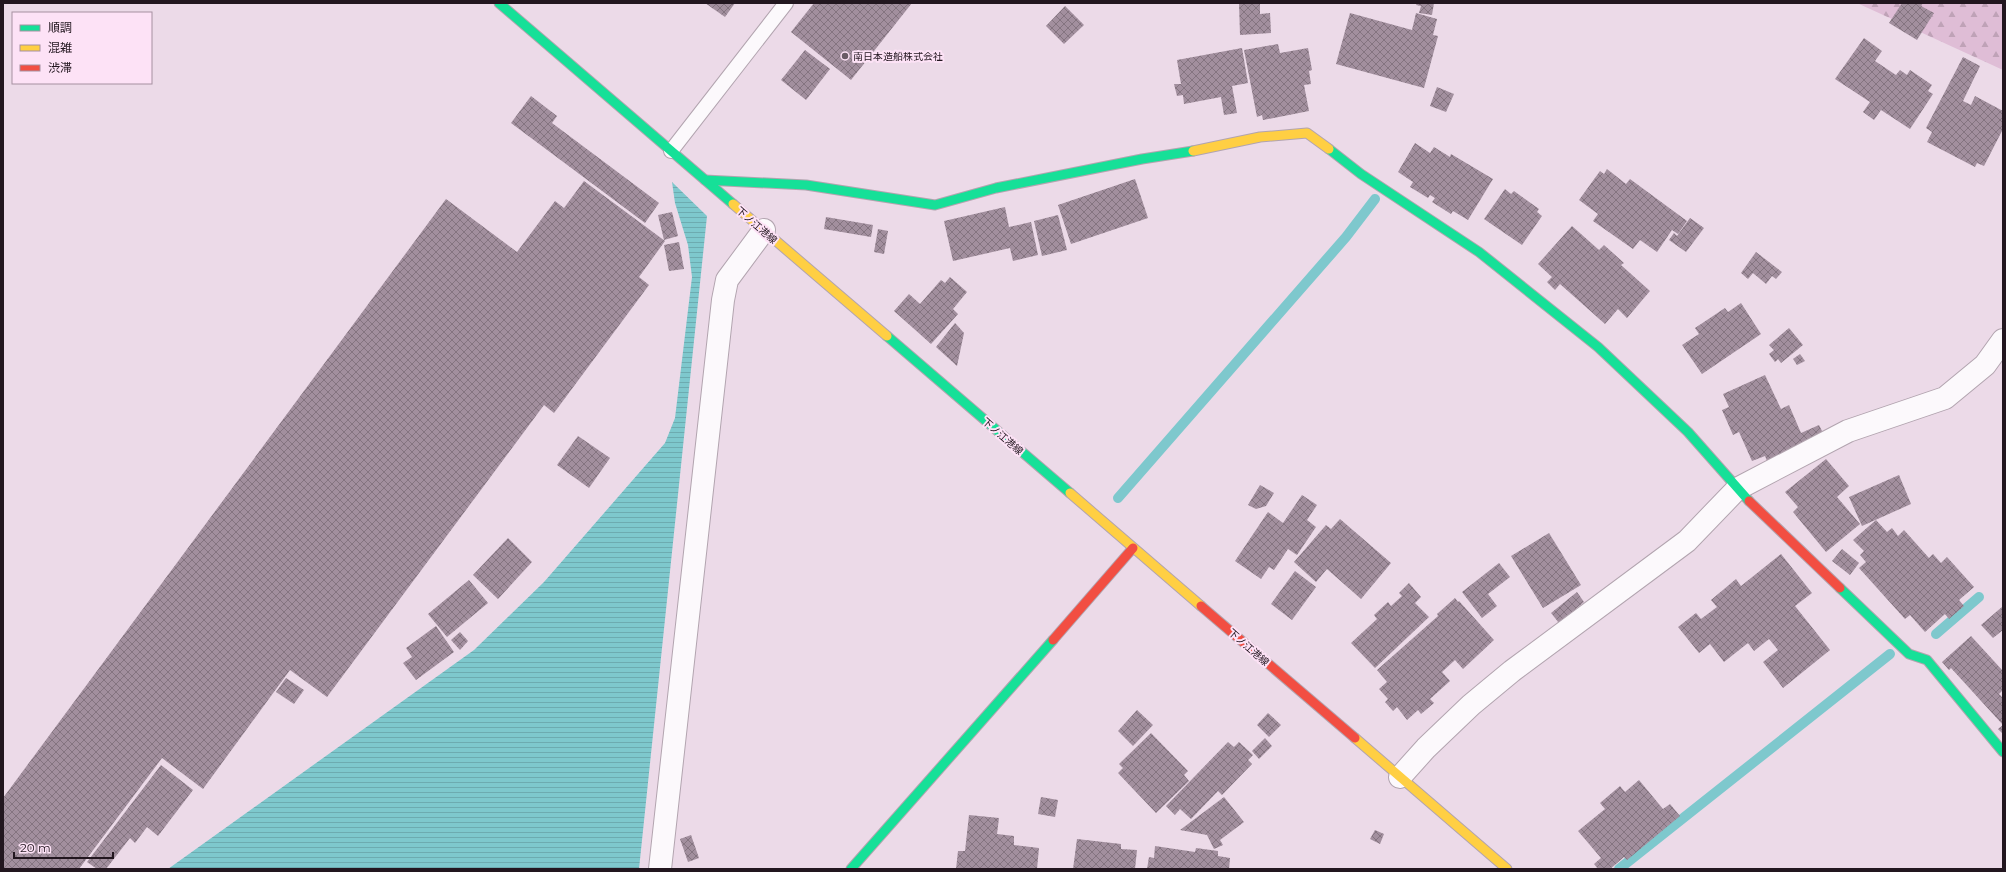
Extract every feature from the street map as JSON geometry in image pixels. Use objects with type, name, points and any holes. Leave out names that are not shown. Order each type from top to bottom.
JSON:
[{"type":"street","name":"下ノ江港線","points":[[499,3],[1507,869]]},
{"type":"street","points":[[705,180],[806,185],[935,205],[996,188],[1142,159],[1184,154],[1260,138],[1307,133],[1360,174],[1479,252],[1598,347],[1688,432],[1736,489],[1909,654],[1927,660],[2003,752]]},
{"type":"street","points":[[660,869],[723,300],[727,280],[764,230]]},
{"type":"street","points":[[1400,777],[1426,748],[1470,705],[1512,671],[1687,541],[1736,489],[1848,431],[1945,398],[1985,365],[2003,340]]},
{"type":"street","points":[[851,869],[1133,548]]},
{"type":"lane","points":[[671,151],[786,3]]},
{"type":"green space","points":[[1857,3],[2003,3],[2003,70]]},
{"type":"water","points":[[672,182],[707,216],[639,869],[168,869],[474,650],[544,582],[665,443],[675,418],[692,277],[688,245],[675,203]]},
{"type":"building","points":[[705,3],[735,3],[725,17]]},
{"type":"building","name":"南日本造船株式会社","points":[[814,3],[912,3],[851,80],[791,32]]},
{"type":"building","points":[[1239,3],[1260,3],[1260,14],[1270,13],[1271,33],[1240,35]]},
{"type":"building","points":[[1417,3],[1434,3],[1432,15],[1419,13],[1421,6],[1416,5]]},
{"type":"building","points":[[1902,3],[1923,3],[1921,6],[1934,13],[1917,40],[1889,23]]},
{"type":"building","points":[[1065,6],[1084,25],[1064,44],[1046,26]]},
{"type":"building","points":[[1350,13],[1412,30],[1416,13],[1437,19],[1433,35],[1438,36],[1424,88],[1336,64]]},
{"type":"building","points":[[1864,38],[1882,51],[1875,61],[1896,75],[1900,70],[1907,75],[1910,70],[1932,85],[1928,91],[1933,94],[1910,129],[1881,110],[1874,120],[1863,112],[1870,102],[1835,79]]},
{"type":"building","points":[[1278,44],[1280,53],[1308,48],[1312,70],[1309,71],[1311,84],[1304,85],[1309,111],[1263,120],[1262,115],[1257,117],[1244,50]]},
{"type":"building","points":[[1242,48],[1248,83],[1232,86],[1237,113],[1224,115],[1221,97],[1184,104],[1183,95],[1177,96],[1174,84],[1181,84],[1177,60]]},
{"type":"building","points":[[805,50],[830,69],[806,100],[781,80]]},
{"type":"building","points":[[1963,57],[1980,66],[1963,101],[1971,105],[1975,96],[2003,111],[2003,129],[1984,166],[1977,163],[1975,167],[1927,142],[1932,132],[1926,128]]},
{"type":"building","points":[[1437,87],[1454,94],[1446,112],[1430,106]]},
{"type":"building","points":[[531,96],[557,116],[552,123],[659,203],[645,223],[511,123]]},
{"type":"building","points":[[1415,143],[1430,153],[1434,147],[1450,157],[1451,154],[1493,179],[1468,220],[1453,211],[1451,214],[1432,202],[1435,198],[1430,195],[1428,198],[1410,187],[1413,182],[1398,172]]},
{"type":"building","points":[[1607,169],[1626,184],[1630,179],[1687,221],[1678,234],[1672,230],[1657,252],[1640,240],[1633,249],[1593,221],[1598,214],[1579,200],[1600,171],[1604,174]]},
{"type":"building","points":[[1135,179],[1148,218],[1071,244],[1058,205]]},
{"type":"building","points":[[584,181],[665,241],[639,277],[649,285],[554,413],[544,405],[327,697],[290,670],[203,789],[162,758],[79,869],[3,869],[3,798],[446,199],[517,252],[555,201],[564,208]]},
{"type":"building","points":[[1505,189],[1511,194],[1514,191],[1539,209],[1537,212],[1542,216],[1522,245],[1484,219]]},
{"type":"building","points":[[1005,207],[1009,227],[1031,222],[1038,255],[1013,261],[1010,248],[953,261],[944,221]]},
{"type":"building","points":[[672,212],[678,236],[664,240],[658,215]]},
{"type":"building","points":[[1058,215],[1067,250],[1042,256],[1034,221]]},
{"type":"building","points":[[826,217],[873,225],[871,237],[824,229]]},
{"type":"building","points":[[1690,218],[1704,228],[1686,252],[1669,240],[1674,233],[1677,236]]},
{"type":"building","points":[[1572,226],[1599,250],[1604,245],[1624,263],[1621,265],[1650,291],[1627,318],[1618,309],[1605,324],[1560,284],[1555,290],[1547,282],[1552,277],[1538,264]]},
{"type":"building","points":[[878,229],[888,231],[884,254],[874,252]]},
{"type":"building","points":[[679,242],[684,269],[669,271],[664,245]]},
{"type":"building","points":[[1756,252],[1782,272],[1776,279],[1772,276],[1766,284],[1753,273],[1748,279],[1741,273]]},
{"type":"building","points":[[950,277],[967,292],[953,309],[958,314],[931,344],[894,311],[909,294],[920,304],[941,280],[945,283]]},
{"type":"building","points":[[1741,303],[1761,334],[1702,374],[1682,345],[1699,334],[1695,328],[1725,308],[1728,312]]},
{"type":"building","points":[[955,323],[964,333],[957,366],[936,347]]},
{"type":"building","points":[[1789,328],[1803,345],[1781,363],[1778,359],[1775,362],[1769,354],[1774,350],[1769,345]]},
{"type":"building","points":[[1800,354],[1805,361],[1797,365],[1793,359]]},
{"type":"building","points":[[1765,375],[1781,409],[1789,405],[1801,433],[1819,425],[1824,435],[1767,461],[1765,456],[1752,461],[1739,432],[1733,435],[1722,410],[1729,407],[1723,394]]},
{"type":"building","points":[[578,436],[610,458],[589,488],[557,465]]},
{"type":"building","points":[[1826,459],[1849,486],[1837,497],[1860,524],[1826,552],[1793,512],[1798,507],[1785,492]]},
{"type":"building","points":[[1899,475],[1911,504],[1862,526],[1849,497]]},
{"type":"building","points":[[1260,485],[1274,493],[1266,506],[1256,509],[1248,505]]},
{"type":"building","points":[[1302,495],[1317,505],[1307,520],[1316,527],[1297,555],[1288,549],[1274,570],[1269,567],[1261,579],[1235,561],[1268,512],[1283,523]]},
{"type":"building","points":[[1340,519],[1391,563],[1361,599],[1327,569],[1316,582],[1294,562],[1326,525],[1331,529]]},
{"type":"building","points":[[1876,520],[1887,532],[1892,528],[1898,536],[1904,530],[1929,558],[1933,554],[1941,563],[1947,557],[1974,587],[1959,600],[1964,606],[1949,619],[1945,614],[1925,632],[1910,615],[1905,619],[1859,568],[1866,562],[1860,555],[1864,551],[1853,540]]},
{"type":"building","points":[[1549,533],[1581,585],[1543,608],[1511,556]]},
{"type":"building","points":[[508,538],[532,562],[498,599],[473,575]]},
{"type":"building","points":[[1842,549],[1859,563],[1850,575],[1832,561]]},
{"type":"building","points":[[1781,554],[1812,593],[1795,606],[1830,650],[1783,688],[1763,662],[1778,650],[1769,639],[1754,651],[1748,643],[1724,662],[1710,644],[1699,653],[1678,627],[1696,613],[1701,619],[1717,607],[1711,600],[1736,579],[1741,586]]},
{"type":"building","points":[[1499,563],[1510,577],[1488,594],[1497,606],[1482,618],[1462,592]]},
{"type":"building","points":[[1295,571],[1316,587],[1292,620],[1271,604]]},
{"type":"building","points":[[469,580],[488,603],[447,637],[428,614]]},
{"type":"building","points":[[1409,583],[1421,597],[1415,603],[1429,617],[1375,668],[1351,643],[1377,619],[1374,615],[1388,602],[1391,606],[1402,596],[1399,593]]},
{"type":"building","points":[[1577,592],[1584,602],[1559,623],[1551,613]]},
{"type":"building","points":[[1455,598],[1494,640],[1463,669],[1455,660],[1442,672],[1450,681],[1430,699],[1434,703],[1421,714],[1418,710],[1407,720],[1397,707],[1393,711],[1385,702],[1388,699],[1379,689],[1387,682],[1377,670],[1438,616],[1437,614]]},
{"type":"building","points":[[2002,607],[2003,630],[1993,638],[1981,625]]},
{"type":"building","points":[[436,626],[454,652],[416,680],[403,663],[412,657],[406,648]]},
{"type":"building","points":[[460,632],[468,641],[460,650],[451,640]]},
{"type":"building","points":[[1971,636],[2003,671],[2003,690],[1999,694],[2003,698],[2003,725],[1951,668],[1949,670],[1942,662]]},
{"type":"building","points":[[286,678],[304,690],[294,704],[276,692]]},
{"type":"building","points":[[1137,710],[1153,725],[1133,746],[1118,731]]},
{"type":"building","points":[[1268,713],[1281,725],[1269,737],[1257,725]]},
{"type":"building","points":[[2003,725],[2003,734],[1998,729]]},
{"type":"building","points":[[1151,733],[1188,771],[1184,775],[1189,781],[1156,813],[1118,773],[1123,768],[1119,764]]},
{"type":"building","points":[[1265,738],[1272,746],[1259,759],[1252,751]]},
{"type":"building","points":[[1228,742],[1234,747],[1239,742],[1253,755],[1248,760],[1252,764],[1222,795],[1218,791],[1191,819],[1180,809],[1175,815],[1166,806]]},
{"type":"building","points":[[161,765],[193,790],[158,836],[147,827],[135,843],[130,838],[106,869],[97,869],[87,862]]},
{"type":"building","points":[[1639,780],[1663,809],[1670,804],[1680,816],[1627,860],[1624,857],[1610,869],[1598,869],[1594,864],[1601,858],[1578,831],[1605,809],[1600,803],[1620,786],[1625,792]]},
{"type":"building","points":[[1041,797],[1058,800],[1055,817],[1038,814]]},
{"type":"building","points":[[1224,797],[1244,822],[1220,840],[1223,845],[1214,849],[1207,835],[1180,830]]},
{"type":"building","points":[[969,815],[999,818],[997,834],[1014,836],[1014,845],[1039,848],[1037,869],[956,869],[958,851],[965,851]]},
{"type":"building","points":[[1375,830],[1384,834],[1380,844],[1370,839]]},
{"type":"building","points":[[691,835],[699,858],[688,862],[680,839]]},
{"type":"building","points":[[1077,839],[1121,844],[1121,849],[1137,850],[1135,869],[1073,869]]},
{"type":"building","points":[[1155,846],[1195,852],[1196,848],[1218,851],[1218,856],[1230,858],[1229,869],[1147,869],[1149,857],[1154,858]]},
{"type":"waterway","points":[[1118,498],[1346,237],[1375,199]]},
{"type":"waterway","points":[[1936,634],[1979,597]]},
{"type":"waterway","points":[[1619,869],[1890,654]]},
{"type":"traffic: fast","points":[[499,3],[733,204]]},
{"type":"traffic: fast","points":[[1329,149],[1361,174],[1479,252],[1598,347],[1688,432],[1749,501]]},
{"type":"traffic: fast","points":[[705,180],[806,185],[935,205],[996,188],[1142,159],[1193,151]]},
{"type":"traffic: fast","points":[[887,336],[1070,493]]},
{"type":"traffic: fast","points":[[1840,588],[1909,654],[1927,660],[2003,752]]},
{"type":"traffic: fast","points":[[851,869],[1053,640]]},
{"type":"traffic: slow","points":[[1193,151],[1260,137],[1307,133],[1329,149]]},
{"type":"traffic: slow","points":[[733,204],[887,336]]},
{"type":"traffic: slow","points":[[1070,493],[1201,606]]},
{"type":"traffic: slow","points":[[1355,738],[1507,869]]},
{"type":"traffic: jam","points":[[1749,501],[1840,588]]},
{"type":"traffic: jam","points":[[1053,640],[1133,548]]},
{"type":"traffic: jam","points":[[1201,606],[1355,738]]},
{"type":"place","name":"南日本造船株式会社","points":[[845,56]]}]
